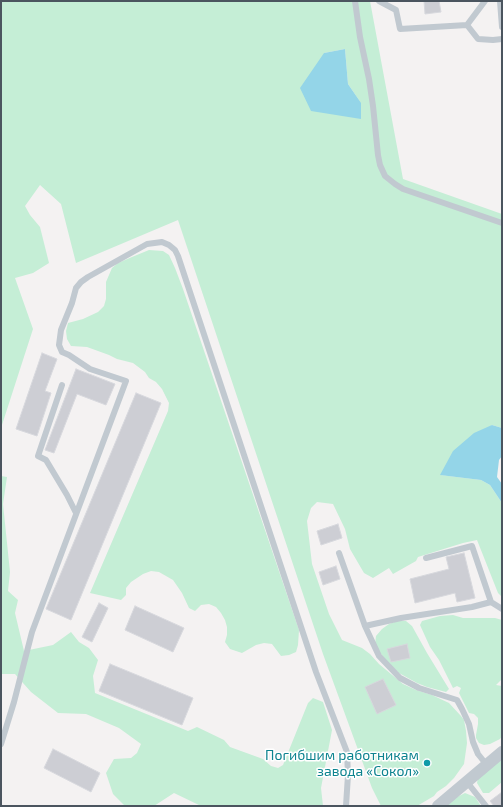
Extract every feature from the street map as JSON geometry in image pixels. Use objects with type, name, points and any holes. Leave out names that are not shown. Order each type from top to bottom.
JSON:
[{"type":"street","points":[[438,806],[502,752]]},
{"type":"lane","points":[[355,1],[360,37],[369,79],[379,160],[385,176],[403,189],[502,224]]},
{"type":"lane","points":[[379,1],[396,10],[400,29],[467,25],[485,1]]},
{"type":"lane","points":[[500,1],[502,27]]},
{"type":"lane","points":[[467,25],[478,39],[502,39]]},
{"type":"lane","points":[[1,744],[14,702],[32,632],[126,381],[90,369],[62,352],[59,345],[61,330],[72,303],[76,288],[82,282],[88,277],[147,244],[162,242],[169,245],[178,256],[316,672],[347,752],[348,775],[346,806]]},
{"type":"lane","points":[[62,385],[38,456],[46,460],[67,495],[76,514]]},
{"type":"lane","points":[[426,558],[472,546],[491,602],[502,609]]},
{"type":"lane","points":[[339,553],[365,626],[379,656],[400,678],[419,688],[457,700],[469,724],[473,742],[478,754],[486,764]]},
{"type":"lane","points":[[365,626],[491,602]]},
{"type":"lane","points":[[467,782],[486,806]]},
{"type":"green space","points":[[1,1],[370,1],[403,179],[502,214],[502,428],[492,425],[441,475],[481,480],[490,485],[502,503],[502,597],[498,593],[477,540],[418,557],[416,561],[393,574],[389,568],[373,578],[364,573],[350,549],[345,529],[333,504],[317,502],[311,508],[307,521],[312,564],[329,614],[342,640],[362,648],[403,684],[449,703],[464,720],[467,743],[464,764],[454,778],[434,796],[417,806],[381,806],[372,788],[323,654],[178,220],[76,263],[61,204],[40,185],[25,206],[40,227],[49,263],[33,273],[15,278],[33,329],[1,428]],"holes":[[[345,49],[348,84],[361,103],[324,53]]]},
{"type":"green space","points":[[149,250],[163,251],[169,255],[183,289],[299,630],[296,652],[289,655],[281,656],[272,644],[264,643],[256,645],[242,653],[230,649],[225,642],[227,627],[225,620],[216,607],[209,604],[201,605],[195,611],[189,608],[182,593],[173,580],[159,572],[151,571],[143,574],[131,582],[126,588],[126,595],[121,600],[90,593],[168,411],[169,403],[162,389],[156,382],[149,378],[145,372],[133,363],[117,359],[87,347],[71,346],[67,339],[66,331],[68,323],[83,319],[98,312],[104,306],[106,299],[106,282],[112,268],[118,263]]},
{"type":"green space","points":[[1,476],[7,477],[3,504],[10,572],[8,591],[18,600],[15,613],[24,651],[53,645],[71,632],[79,642],[89,648],[98,660],[93,676],[95,693],[188,731],[197,727],[224,740],[230,747],[263,759],[271,766],[278,768],[283,765],[308,703],[313,698],[323,702],[332,730],[321,788],[323,806],[201,806],[174,793],[154,806],[125,806],[113,794],[106,773],[114,759],[131,758],[137,753],[141,744],[119,728],[86,714],[58,713],[31,692],[15,674],[1,674]]},
{"type":"green space","points":[[453,615],[463,618],[495,618],[502,620],[502,679],[496,685],[502,686],[502,736],[500,739],[490,744],[484,745],[479,743],[476,738],[478,718],[474,714],[469,713],[459,693],[461,688],[457,686],[453,688],[439,660],[430,647],[420,625],[422,621],[440,616]]},
{"type":"green space","points":[[397,621],[406,621],[412,626],[449,689],[446,692],[417,683],[399,673],[388,663],[378,650],[375,644],[376,636],[389,624]]},
{"type":"green space","points":[[502,756],[502,782],[489,793],[483,793],[477,783],[478,778]]},
{"type":"green space","points":[[465,793],[475,797],[481,806],[445,806],[455,798]]},
{"type":"water","points":[[345,49],[348,84],[361,103],[361,119],[311,111],[300,88],[324,53]]},
{"type":"water","points":[[492,425],[502,428],[502,456],[499,460],[497,477],[502,484],[502,503],[490,485],[481,480],[440,475],[453,451],[474,433]]},
{"type":"building","points":[[424,1],[439,1],[441,12],[425,14]]},
{"type":"building","points":[[42,353],[57,359],[45,391],[51,393],[37,436],[16,429]]},
{"type":"building","points":[[76,369],[115,384],[106,405],[77,394],[54,453],[45,450]]},
{"type":"building","points":[[136,393],[161,403],[71,620],[46,609]]},
{"type":"building","points":[[338,524],[342,538],[321,545],[317,531]]},
{"type":"building","points":[[464,553],[475,598],[457,602],[455,593],[415,603],[410,579],[449,569],[446,557]]},
{"type":"building","points":[[336,566],[340,579],[323,585],[319,572]]},
{"type":"building","points":[[99,603],[108,608],[92,642],[82,637]]},
{"type":"building","points":[[135,606],[184,628],[173,652],[125,630]]},
{"type":"building","points":[[407,644],[410,658],[391,662],[387,649]]},
{"type":"building","points":[[110,664],[193,698],[182,725],[99,691]]},
{"type":"building","points":[[383,679],[396,705],[377,714],[365,687]]},
{"type":"building","points":[[53,749],[100,773],[91,792],[44,768]]},
{"type":"building","points":[[502,792],[502,806],[494,806],[490,801]]},
{"type":"place","name":"Погибшим работникам завода «Сокол»","points":[[427,763]]}]
